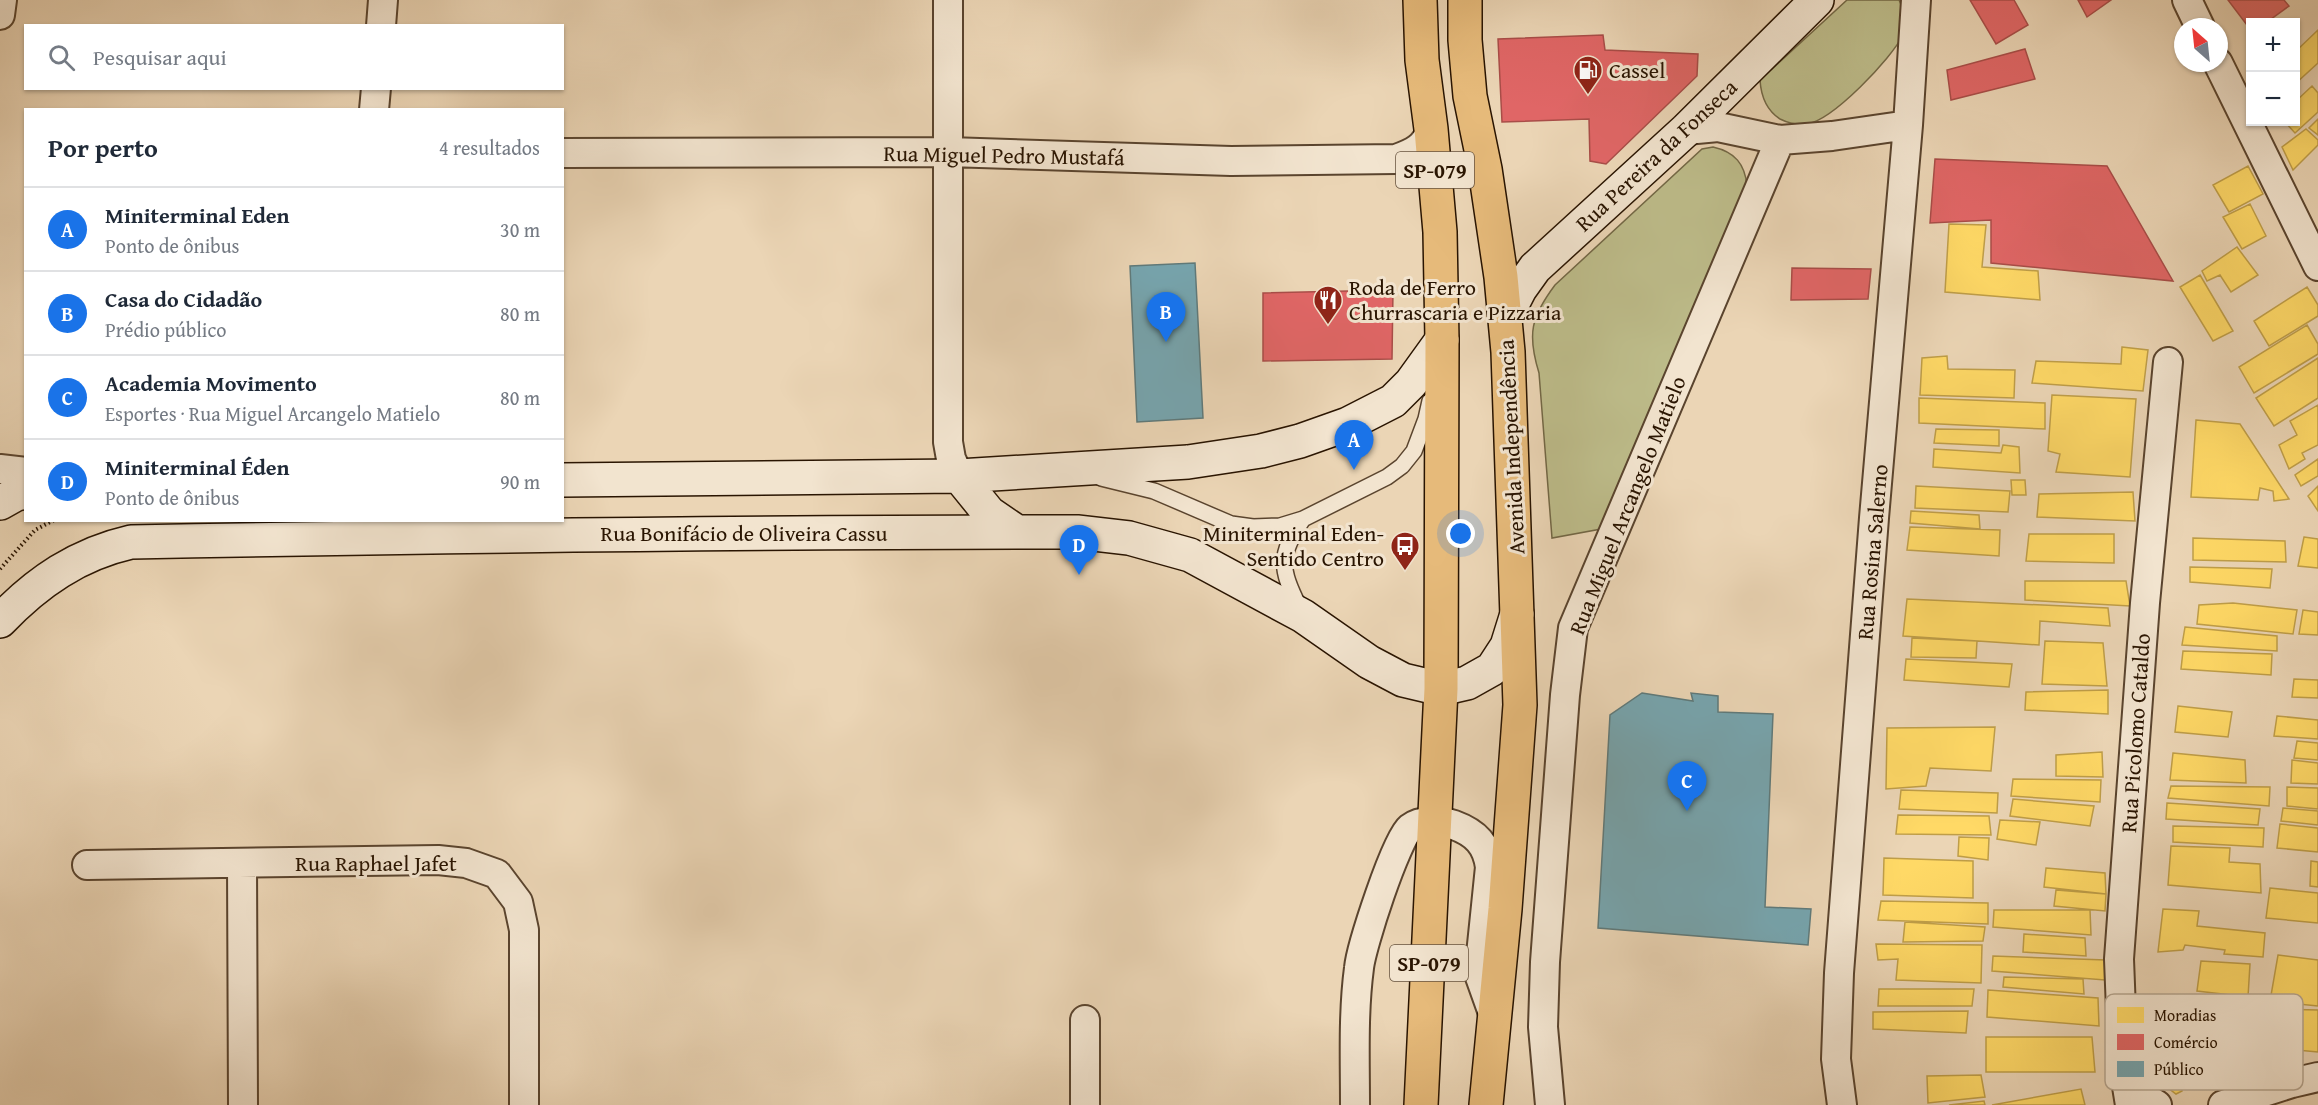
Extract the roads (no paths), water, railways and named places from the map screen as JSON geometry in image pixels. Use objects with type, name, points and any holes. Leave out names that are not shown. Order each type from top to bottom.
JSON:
[{"type":"main road","name":"SP-079","points":[[1420,0],[1422,60],[1440,232],[1442,340],[1441,690],[1421,1105]]},
{"type":"main road","name":"Avenida Independência","points":[[1465,0],[1465,40],[1470,96],[1485,170],[1508,352],[1520,705],[1505,909],[1486,1105]]},
{"type":"main road","name":"Rua Pereira da Fonseca","points":[[1505,318],[1520,289],[1535,268],[1686,130],[1817,0]]},
{"type":"main road","points":[[564,480],[959,476],[1188,462],[1261,451],[1300,441],[1348,424],[1393,401],[1412,383],[1442,340]]},
{"type":"main road","points":[[959,476],[989,513],[1017,532]]},
{"type":"main road","points":[[0,503],[24,492]]},
{"type":"main road","points":[[164,541],[196,528],[256,522]]},
{"type":"main road","name":"Rua Bonifácio de Oliveira Cassu","points":[[0,621],[24,596],[45,579],[92,553],[131,542],[373,536],[1077,532],[1129,538],[1190,555],[1303,616],[1369,662],[1403,680],[1441,690]]},
{"type":"main road","name":"Avenida Independência","points":[[1441,690],[1467,683],[1492,669],[1507,646],[1518,609]]},
{"type":"street","points":[[0,15],[2,0]]},
{"type":"street","points":[[381,24],[383,0]]},
{"type":"street","points":[[948,0],[948,442],[951,459],[959,476]]},
{"type":"street","name":"Rua Rosina Salerno","points":[[1842,1105],[1836,1059],[1839,973],[1874,518],[1908,125],[1916,0]]},
{"type":"street","points":[[2187,0],[2196,18]]},
{"type":"street","points":[[2222,72],[2318,266]]},
{"type":"street","points":[[374,108],[376,90]]},
{"type":"street","points":[[1686,130],[1718,127],[1780,140],[1832,136],[1908,125]]},
{"type":"street","name":"Rua Miguel Pedro Mustafá","points":[[564,153],[949,152],[1231,161],[1396,159],[1420,148],[1428,141],[1431,129]]},
{"type":"street","name":"Rua Miguel Arcangelo Matielo","points":[[1550,1105],[1543,1027],[1545,962],[1565,695],[1573,628],[1780,140]]},
{"type":"street","name":"Rua Picolomo Cataldo","points":[[2121,994],[2118,959],[2145,603],[2168,362]]},
{"type":"street","points":[[0,469],[24,472]]},
{"type":"street","points":[[1354,1105],[1359,966],[1370,924],[1405,834],[1411,827],[1435,821]]},
{"type":"street","name":"Avenida Independência","points":[[1435,821],[1452,824],[1468,831],[1482,843],[1488,853],[1490,867],[1479,974],[1494,1016]]},
{"type":"street","name":"Rua Raphael Jafet","points":[[87,865],[438,860],[466,863],[497,874],[518,902],[524,930],[524,1105]]},
{"type":"street","points":[[242,863],[243,1105]]},
{"type":"street","points":[[1085,1020],[1085,1105]]},
{"type":"street","points":[[2303,1080],[2318,1077]]},
{"type":"street","points":[[2223,1105],[2270,1090]]},
{"type":"street","points":[[2128,1092],[2137,1093],[2157,1105]]},
{"type":"lane","points":[[1048,471],[1107,479],[1155,491],[1231,524],[1253,527],[1280,526],[1303,519],[1387,477],[1402,466],[1413,451],[1426,419],[1442,340]]},
{"type":"lane","points":[[1303,519],[1290,539],[1284,557],[1287,580],[1303,616]]},
{"type":"place","name":"Cassel","points":[[1588,96]]},
{"type":"place","name":"Roda de Ferro Churrascaria e Pizzaria","points":[[1328,326]]},
{"type":"place","name":"Casa do Cidadão","points":[[1166,342]]},
{"type":"place","name":"Miniterminal Eden","points":[[1354,470]]},
{"type":"place","name":"Miniterminal Eden- Sentido Centro","points":[[1405,572]]},
{"type":"place","name":"Miniterminal Éden","points":[[1079,575]]},
{"type":"place","name":"Academia Movimento","points":[[1687,811]]}]
